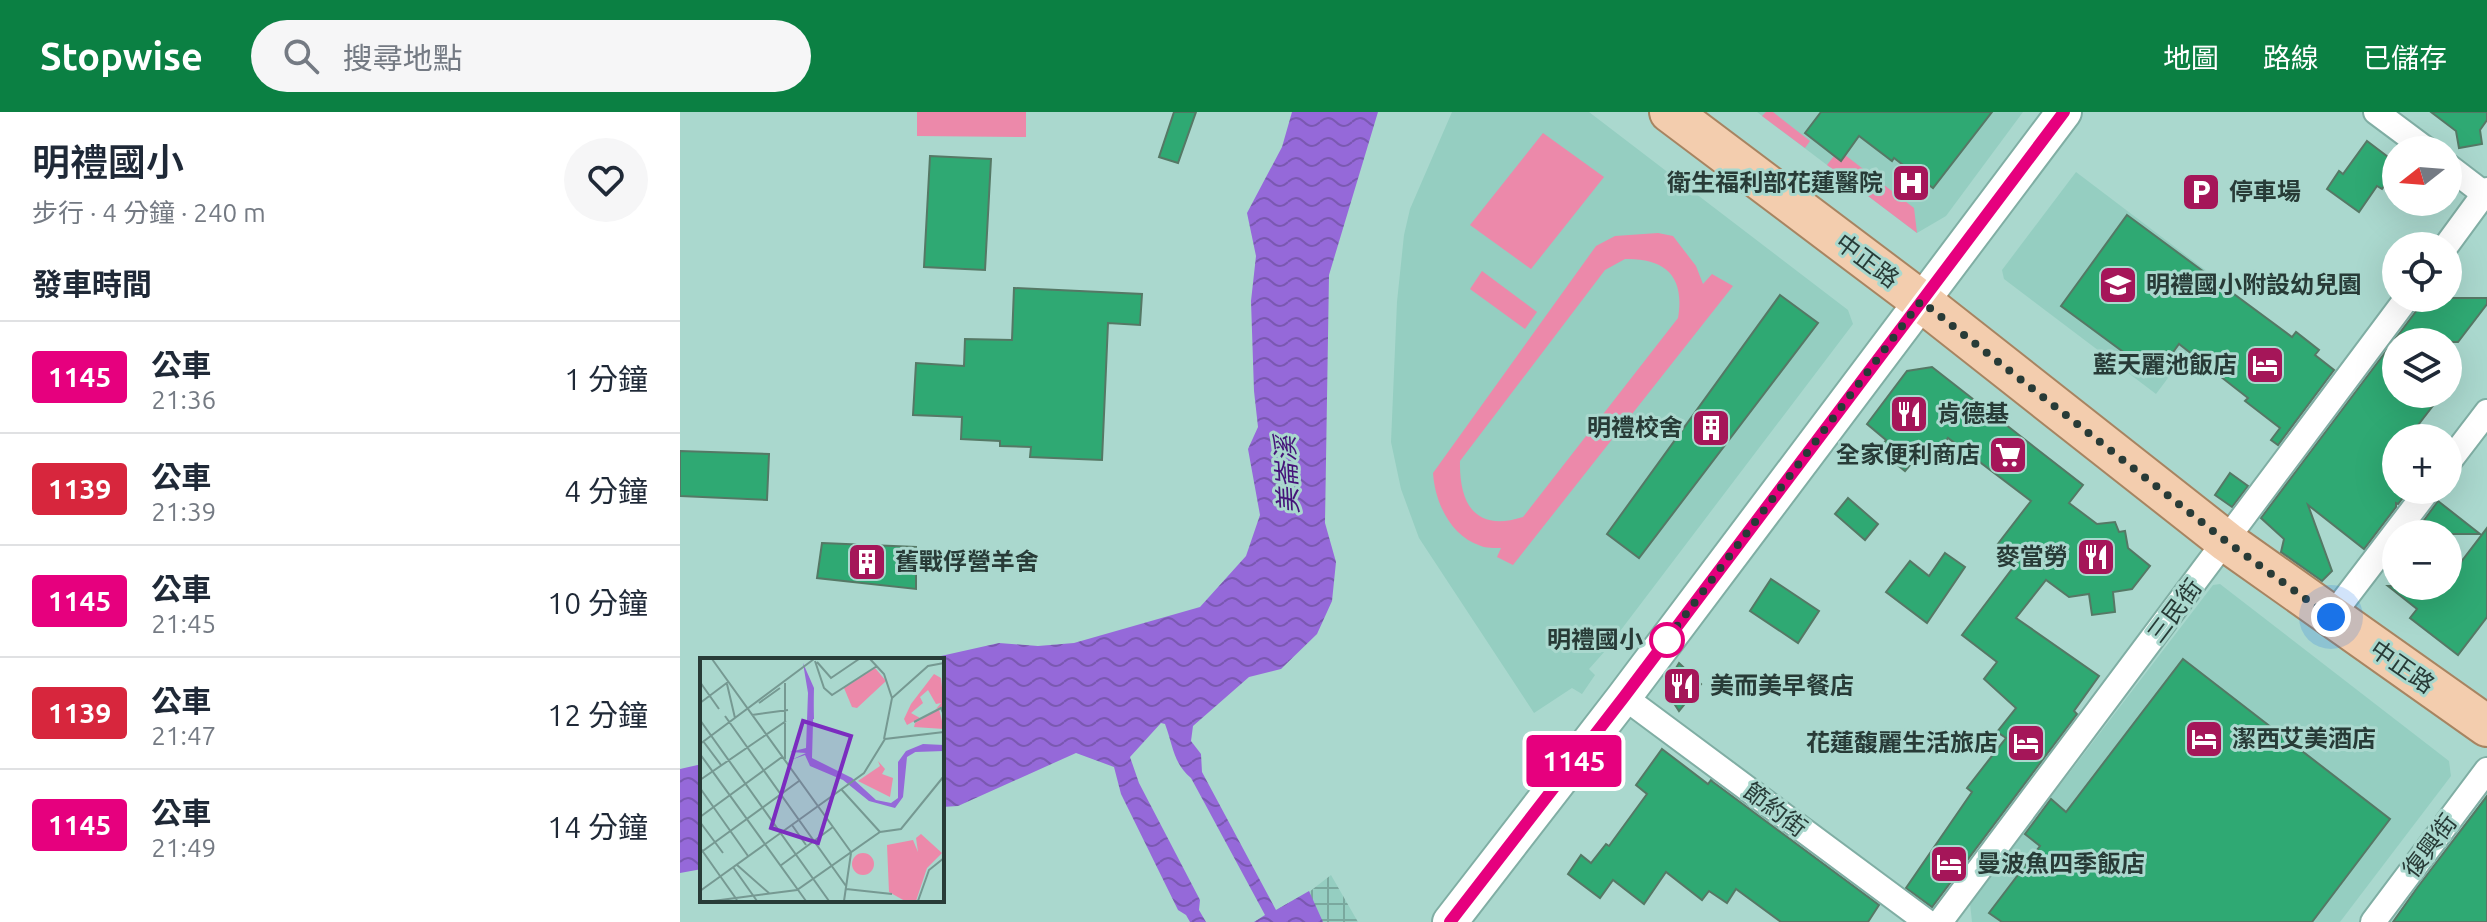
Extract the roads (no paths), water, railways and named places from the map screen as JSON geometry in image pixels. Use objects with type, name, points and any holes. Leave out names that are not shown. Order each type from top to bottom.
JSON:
[{"type":"main road","name":"中正路","points":[[1670,112],[1921,301],[2227,542],[2487,726]]},
{"type":"street","points":[[1450,922],[1624,697],[2064,112]]},
{"type":"street","points":[[2376,112],[2408,136]]},
{"type":"street","points":[[2457,232],[2486,193],[2462,176]]},
{"type":"street","name":"三民街","points":[[1940,922],[2397,312]]},
{"type":"street","points":[[2462,445],[2487,412]]},
{"type":"street","points":[[2331,617],[2417,504]]},
{"type":"street","name":"節約街","points":[[1624,697],[1927,922]]},
{"type":"street","name":"復興街","points":[[2373,922],[2487,770]]},
{"type":"water","name":"美崙溪","points":[[1292,112],[1378,112],[1329,275],[1325,523],[1336,562],[1332,601],[1317,634],[1281,669],[1249,677],[1193,726],[1191,741],[1201,754],[1202,772],[1276,910],[1309,891],[1323,922],[1254,922],[1265,915],[1191,778],[1177,760],[1165,724],[1161,723],[1130,757],[1139,783],[1200,900],[1199,910],[1206,922],[1190,922],[1178,910],[1121,794],[1114,767],[1076,753],[958,806],[944,807],[944,658],[932,658],[999,643],[1038,646],[1074,643],[1200,607],[1246,556],[1260,515],[1248,449],[1258,427],[1251,301],[1256,256],[1247,213],[1282,147]]},
{"type":"water","points":[[700,764],[700,869],[680,873],[680,769]]},
{"type":"place","name":"衛生福利部花蓮醫院","points":[[1911,183]]},
{"type":"place","name":"停車場","points":[[2201,192]]},
{"type":"place","name":"明禮國小附設幼兒園","points":[[2118,285]]},
{"type":"place","name":"藍天麗池飯店","points":[[2265,365]]},
{"type":"place","name":"肯德基","points":[[1909,414]]},
{"type":"place","name":"明禮校舍","points":[[1711,428]]},
{"type":"place","name":"全家便利商店","points":[[2008,455]]},
{"type":"place","name":"麥當勞","points":[[2096,557]]},
{"type":"place","name":"舊戰俘營羊舍","points":[[867,562]]},
{"type":"place","name":"明禮國小","points":[[1667,640]]},
{"type":"place","name":"美而美早餐店","points":[[1682,686]]},
{"type":"place","name":"潔西艾美酒店","points":[[2204,739]]},
{"type":"place","name":"花蓮馥麗生活旅店","points":[[2026,743]]},
{"type":"place","name":"曼波魚四季飯店","points":[[1949,864]]}]
